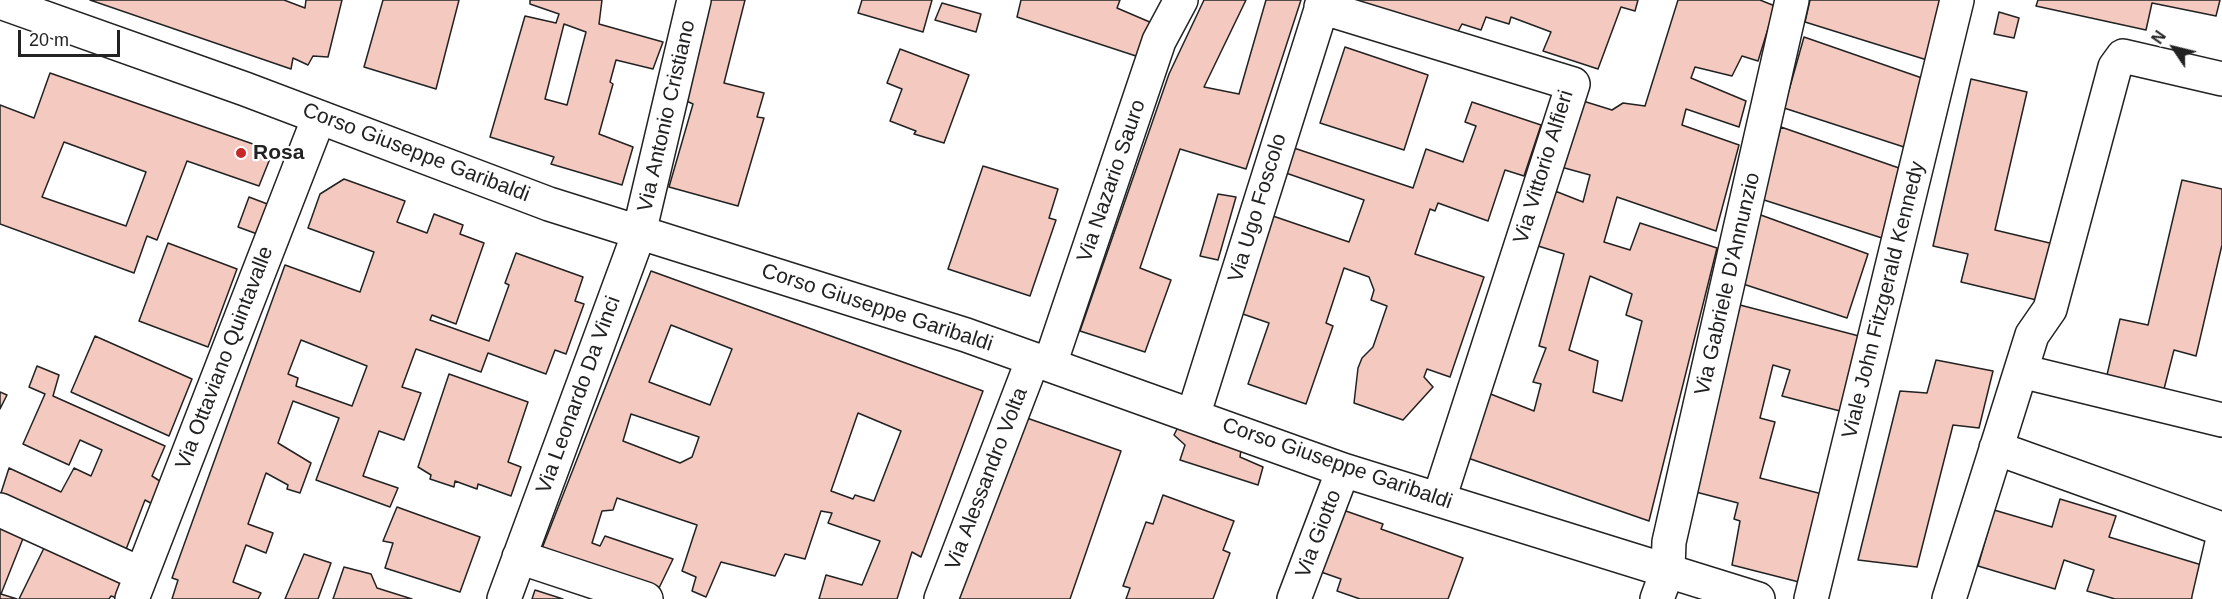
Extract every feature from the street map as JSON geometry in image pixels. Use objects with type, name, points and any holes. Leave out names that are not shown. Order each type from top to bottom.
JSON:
[{"type":"street","name":"Via Antonio Cristiano","points":[[636,243],[694,0]]},
{"type":"street","name":"Via Nazario Sauro","points":[[1042,362],[1159,41],[1181,0]]},
{"type":"street","name":"Via Gabriele D'Annunzio","points":[[1662,584],[1669,542],[1792,0]]},
{"type":"street","name":"Viale John Fitzgerald Kennedy","points":[[1811,599],[1957,0]]},
{"type":"street","name":"Corso Giuseppe Garibaldi","points":[[0,2],[319,117],[549,204],[636,243],[966,335],[1343,470],[1439,499],[1662,584],[1758,599]]},
{"type":"street","name":"Via Ugo Foscolo","points":[[1193,416],[1322,4]]},
{"type":"street","name":"Via Vittorio Alfieri","points":[[1322,4],[1573,84],[1439,499]]},
{"type":"street","points":[[1949,599],[2032,335],[2050,309],[2115,68],[2123,56],[2222,79]]},
{"type":"street","name":"Via Ottaviano Quintavalle","points":[[137,586],[319,117]]},
{"type":"street","name":"Via Leonardo Da Vinci","points":[[504,599],[636,243]]},
{"type":"street","name":"Via Alessandro Volta","points":[[941,599],[1042,362]]},
{"type":"street","points":[[2021,371],[2222,420]]},
{"type":"street","points":[[1996,448],[2222,529]]},
{"type":"street","name":"Via Giotto","points":[[1294,599],[1343,470]]},
{"type":"street","points":[[0,510],[137,586]]},
{"type":"street","points":[[2209,599],[2222,543]]},
{"type":"street","points":[[519,557],[646,599]]},
{"type":"building","points":[[90,0],[284,0],[305,8],[306,0],[342,0],[328,57],[313,56],[308,65],[293,58],[291,69]]},
{"type":"building","points":[[383,0],[459,0],[436,89],[364,67]]},
{"type":"building","points":[[530,0],[602,0],[599,24],[663,42],[653,69],[616,60],[610,82],[613,84],[599,134],[633,147],[622,185],[551,164],[554,157],[490,137],[525,16],[556,23],[559,14],[530,4]],"holes":[[[564,24],[586,32],[567,105],[545,99]]]},
{"type":"building","points":[[706,0],[745,0],[724,83],[764,93],[757,117],[764,118],[738,206],[669,187],[693,104],[680,98]]},
{"type":"building","points":[[862,0],[932,0],[923,32],[858,13]]},
{"type":"building","points":[[1021,0],[1120,0],[1117,8],[1159,26],[1142,58],[1017,17]]},
{"type":"building","points":[[1204,0],[1246,0],[1204,87],[1239,94],[1266,0],[1301,0],[1246,169],[1180,149],[1140,268],[1171,280],[1145,352],[1080,331],[1169,74]]},
{"type":"building","points":[[1340,0],[1638,0],[1635,11],[1621,7],[1598,69],[1543,51],[1551,32],[1511,17],[1509,24],[1486,17],[1481,30],[1462,24],[1454,39]]},
{"type":"building","points":[[1678,0],[1760,0],[1775,6],[1758,61],[1742,56],[1732,76],[1695,67],[1691,78],[1746,101],[1739,127],[1686,109],[1682,125],[1739,145],[1716,231],[1617,197],[1604,242],[1630,250],[1640,223],[1717,248],[1649,521],[1465,457],[1488,393],[1534,411],[1541,384],[1533,382],[1546,348],[1539,346],[1564,254],[1538,246],[1555,191],[1583,202],[1590,175],[1561,167],[1583,101],[1612,110],[1623,103],[1645,106]],"holes":[[[1590,276],[1632,294],[1626,315],[1642,321],[1622,401],[1593,392],[1598,361],[1569,350]]]},
{"type":"building","points":[[1810,0],[1941,0],[1927,60],[1805,22]]},
{"type":"building","points":[[2038,0],[2220,0],[2216,16],[2152,3],[2146,30],[2036,6]]},
{"type":"building","points":[[942,3],[981,14],[976,32],[935,20]]},
{"type":"building","points":[[1999,12],[2019,18],[2014,38],[1994,34]]},
{"type":"building","points":[[1804,37],[1922,78],[1904,147],[1784,108]]},
{"type":"building","points":[[1345,47],[1428,75],[1404,150],[1320,123]]},
{"type":"building","points":[[900,49],[969,75],[944,143],[914,134],[916,131],[890,121],[902,89],[887,83]]},
{"type":"building","points":[[50,73],[273,151],[259,186],[187,161],[157,240],[147,236],[134,273],[0,224],[0,105],[34,118]],"holes":[[[64,142],[146,172],[126,226],[42,197]]]},
{"type":"building","points":[[1971,79],[2027,92],[1995,230],[2058,245],[2045,302],[1961,282],[1968,254],[1933,246]]},
{"type":"building","points":[[1472,102],[1541,125],[1524,176],[1505,170],[1488,221],[1438,203],[1435,211],[1430,209],[1415,254],[1484,277],[1450,377],[1427,369],[1424,377],[1433,387],[1403,420],[1354,403],[1358,368],[1362,358],[1373,347],[1387,306],[1371,300],[1374,290],[1369,277],[1344,268],[1326,323],[1333,326],[1306,404],[1248,384],[1269,323],[1237,312],[1270,215],[1349,242],[1364,200],[1283,172],[1291,147],[1413,188],[1426,149],[1463,162],[1476,126],[1465,122]]},
{"type":"building","points":[[1781,127],[1899,168],[1882,238],[1761,199]]},
{"type":"building","points":[[983,166],[1058,189],[1049,218],[1056,220],[1030,296],[948,269]]},
{"type":"building","points":[[344,179],[405,201],[397,222],[427,233],[434,214],[463,225],[460,234],[484,243],[456,324],[432,315],[430,320],[489,341],[509,285],[505,283],[516,253],[583,277],[575,301],[584,304],[566,354],[555,350],[546,374],[488,353],[481,372],[416,349],[402,387],[421,393],[404,440],[379,431],[363,476],[398,488],[390,507],[316,480],[339,418],[293,401],[278,443],[311,463],[300,493],[287,489],[288,485],[266,473],[248,524],[273,533],[266,553],[246,545],[233,582],[261,593],[258,599],[172,599],[178,580],[172,578],[285,265],[360,292],[374,252],[308,228],[320,194]],"holes":[[[301,340],[367,366],[352,406],[296,386],[298,378],[288,374]]]},
{"type":"building","points":[[2182,180],[2222,189],[2222,245],[2196,356],[2174,350],[2164,389],[2107,375],[2120,319],[2148,325]]},
{"type":"building","points":[[1218,194],[1236,197],[1218,260],[1200,256]]},
{"type":"building","points":[[249,197],[270,205],[260,235],[238,227]]},
{"type":"building","points":[[1758,214],[1868,254],[1847,318],[1740,283]]},
{"type":"building","points":[[168,243],[237,269],[208,347],[139,321]]},
{"type":"building","points":[[651,271],[983,391],[921,557],[912,552],[897,599],[819,599],[826,575],[862,585],[880,541],[828,523],[832,513],[821,511],[805,559],[785,554],[775,576],[721,562],[706,597],[692,591],[696,577],[682,571],[697,525],[617,498],[613,510],[602,511],[592,543],[600,546],[605,536],[673,559],[659,588],[597,566],[541,551]],"holes":[[[671,325],[732,349],[710,405],[649,382]],[[858,413],[901,431],[874,501],[855,495],[853,499],[831,491]],[[631,414],[699,437],[692,457],[680,463],[623,441]]]},
{"type":"building","points":[[1740,305],[1859,336],[1840,411],[1782,396],[1790,370],[1773,365],[1760,418],[1775,422],[1760,478],[1822,494],[1799,582],[1732,565],[1740,521],[1734,519],[1738,503],[1692,491]]},
{"type":"building","points":[[95,336],[192,379],[169,436],[71,392]]},
{"type":"building","points":[[1936,360],[1993,371],[1979,428],[1953,425],[1917,567],[1858,560],[1900,391],[1927,393]]},
{"type":"building","points":[[37,366],[59,375],[53,396],[165,446],[152,476],[166,485],[160,508],[145,500],[125,552],[0,496],[9,468],[61,492],[74,468],[91,476],[102,450],[80,440],[69,465],[23,444],[45,394],[29,387]]},
{"type":"building","points":[[449,374],[528,402],[508,462],[521,467],[511,496],[478,484],[477,489],[455,481],[454,487],[430,479],[431,475],[418,467]]},
{"type":"building","points":[[0,392],[7,395],[0,409]]},
{"type":"building","points":[[1024,417],[1121,451],[1070,599],[956,599]]},
{"type":"building","points":[[1179,425],[1213,442],[1241,450],[1240,457],[1263,467],[1258,485],[1180,460],[1185,445],[1174,435]]},
{"type":"building","points":[[1163,495],[1234,521],[1223,550],[1230,553],[1213,599],[1126,599],[1130,588],[1123,586],[1146,522],[1153,524]]},
{"type":"building","points":[[2060,499],[2116,516],[2109,537],[2215,569],[2206,599],[2115,599],[2087,591],[2094,570],[2064,560],[2055,589],[1978,566],[1994,510],[2052,527]]},
{"type":"building","points":[[397,507],[480,537],[460,592],[385,568],[393,543],[383,541]]},
{"type":"building","points":[[1343,510],[1383,524],[1381,529],[1463,558],[1448,599],[1360,599],[1337,591],[1341,579],[1321,572]]},
{"type":"building","points":[[0,519],[26,531],[1,594],[17,599],[0,599]]},
{"type":"building","points":[[46,544],[134,586],[120,599],[111,596],[109,599],[19,599]]},
{"type":"building","points":[[304,554],[331,563],[318,599],[285,599]]},
{"type":"building","points":[[344,567],[371,574],[377,588],[412,599],[333,599]]},
{"type":"building","points":[[535,590],[563,599],[532,599]]},
{"type":"place","name":"Rosa","points":[[241,153]]}]
